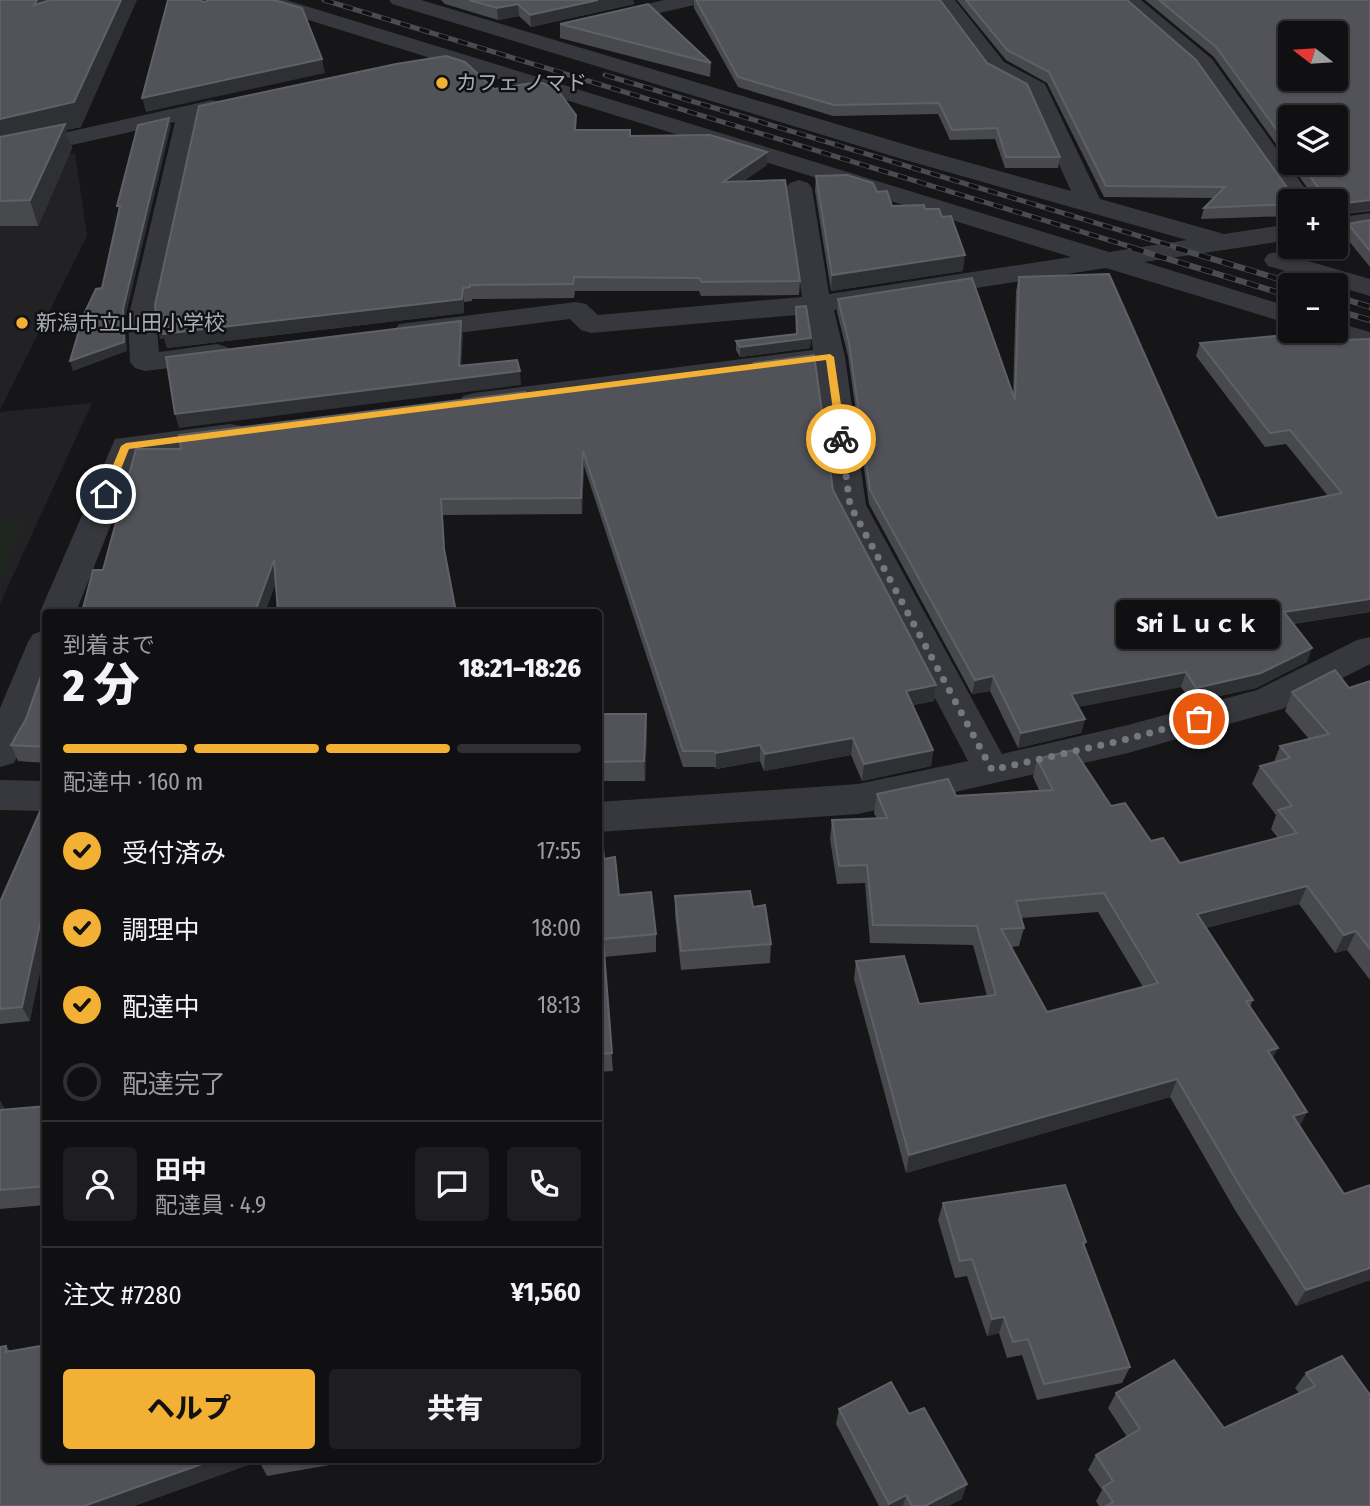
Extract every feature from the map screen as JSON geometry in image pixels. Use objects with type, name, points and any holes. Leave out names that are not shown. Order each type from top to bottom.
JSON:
[{"type":"street","points":[[264,0],[1107,262],[1278,312]]},
{"type":"street","points":[[399,0],[911,154],[1223,242]]},
{"type":"street","points":[[404,65],[692,0]]},
{"type":"street","points":[[944,0],[996,67],[1037,89],[1090,204]]},
{"type":"street","points":[[1128,0],[1204,64],[1293,189]]},
{"type":"street","points":[[0,154],[229,104]]},
{"type":"street","points":[[189,113],[142,318],[145,362],[239,350]]},
{"type":"street","points":[[799,188],[817,304],[822,314],[830,357],[850,505],[992,770]]},
{"type":"street","points":[[1348,224],[1370,221]]},
{"type":"street","points":[[387,332],[576,310],[591,324],[817,304],[1107,262],[1278,234]]},
{"type":"street","points":[[1277,260],[1370,288]]},
{"type":"street","points":[[1348,334],[1370,341]]},
{"type":"street","points":[[443,406],[830,357]]},
{"type":"street","points":[[59,609],[126,446],[264,429]]},
{"type":"street","points":[[602,817],[858,799],[992,770],[1128,739],[1269,700],[1370,649]]},
{"type":"street","points":[[0,753],[42,652]]},
{"type":"street","points":[[0,794],[42,796]]},
{"type":"shaded area","name":"新潟市立山田小学校","points":[[75,153],[87,236],[0,410],[0,170]]},
{"type":"shaded area","name":"新潟市立山田小学校","points":[[92,403],[0,604],[0,412]]},
{"type":"shaded area","points":[[0,523],[25,523],[0,578]]},
{"type":"building","points":[[0,0],[37,0],[34,5],[51,0],[121,0],[74,102],[0,119]]},
{"type":"building","points":[[168,0],[274,0],[302,8],[322,59],[142,98]]},
{"type":"building","points":[[469,0],[598,0],[530,15],[518,4],[497,8]]},
{"type":"building","points":[[696,0],[940,0],[987,63],[1027,84],[1060,157],[1006,157],[997,128],[952,130],[939,103],[834,105],[738,77]]},
{"type":"building","points":[[966,0],[1127,0],[1196,60],[1288,189],[1278,189],[1278,205],[1204,208],[1225,187],[1106,186],[1049,72],[1007,50]]},
{"type":"building","points":[[1159,0],[1370,0],[1370,200],[1348,203],[1348,189],[1319,189],[1309,175],[1348,175],[1348,105],[1278,105],[1278,132],[1216,47]]},
{"type":"building","points":[[648,4],[711,63],[560,24]]},
{"type":"building","points":[[446,56],[465,62],[494,89],[539,82],[556,88],[576,115],[575,130],[630,130],[630,136],[710,135],[767,152],[723,182],[785,180],[800,281],[702,282],[699,278],[574,277],[573,284],[470,285],[463,288],[462,299],[163,334],[161,323],[157,325],[155,305],[199,106]]},
{"type":"building","points":[[169,118],[123,309],[124,342],[70,361],[84,314],[96,289],[102,288],[120,206],[117,206],[138,125]]},
{"type":"building","points":[[65,124],[30,200],[0,201],[0,137]]},
{"type":"building","points":[[847,175],[873,183],[877,192],[887,191],[892,206],[924,205],[925,209],[939,209],[942,217],[951,216],[965,255],[832,275],[816,176]]},
{"type":"building","points":[[1370,220],[1370,251],[1348,224]]},
{"type":"building","points":[[1109,274],[1217,518],[1342,493],[1290,430],[1270,433],[1200,343],[1278,336],[1278,343],[1348,343],[1348,340],[1370,339],[1370,599],[1284,612],[1312,648],[1261,673],[1196,688],[1186,672],[1071,694],[1085,719],[1021,733],[993,676],[975,680],[870,490],[849,343],[838,299],[972,278],[1015,400],[1019,277]]},
{"type":"building","points":[[806,306],[811,338],[740,347],[736,341],[797,334],[796,307]]},
{"type":"building","points":[[461,321],[459,366],[517,360],[520,371],[175,414],[166,357]]},
{"type":"building","points":[[814,355],[833,490],[936,685],[906,691],[933,750],[864,764],[853,738],[765,754],[760,745],[716,753],[683,751],[583,451],[581,498],[441,499],[444,549],[455,609],[278,609],[274,560],[256,609],[83,609],[93,570],[103,570],[136,449],[181,449],[179,435],[525,392],[527,397],[656,377],[757,367],[754,363]]},
{"type":"building","points":[[1335,670],[1349,688],[1370,681],[1370,949],[1356,931],[1344,935],[1307,886],[1197,914],[1253,1000],[1246,1001],[1278,1048],[1268,1051],[1307,1112],[1293,1116],[1344,1194],[1370,1185],[1370,1268],[1306,1290],[1244,1193],[1177,1079],[909,1155],[856,961],[904,956],[919,1004],[996,995],[977,926],[873,925],[867,865],[839,866],[832,820],[887,818],[877,794],[948,779],[956,796],[1053,790],[1037,759],[1074,750],[1111,806],[1125,803],[1151,841],[1163,838],[1180,863],[1297,833],[1278,810],[1292,806],[1260,766],[1290,758],[1280,746],[1329,734],[1292,692]],"holes":[[[1104,893],[1158,983],[1047,1012],[1001,929],[1024,928],[1016,901]]]},
{"type":"building","points":[[42,673],[42,747],[11,745],[26,719]]},
{"type":"building","points":[[602,714],[646,714],[644,761],[602,762]]},
{"type":"building","points":[[42,807],[42,914],[22,1007],[0,1009],[0,902]]},
{"type":"building","points":[[602,836],[604,859],[615,857],[619,895],[651,892],[656,934],[603,939],[612,1053],[602,1054]]},
{"type":"building","points":[[750,891],[753,907],[765,905],[771,944],[681,951],[675,896]]},
{"type":"building","points":[[42,1106],[42,1186],[0,1190],[0,1110]]},
{"type":"building","points":[[1065,1185],[1086,1242],[1083,1243],[1130,1367],[1044,1384],[1028,1339],[1013,1342],[1004,1317],[992,1319],[972,1259],[960,1261],[943,1203]]},
{"type":"building","points":[[6,1346],[6,1352],[42,1346],[42,1463],[205,1463],[84,1506],[0,1506],[0,1347]]},
{"type":"building","points":[[1342,1356],[1370,1395],[1370,1506],[1106,1506],[1113,1502],[1103,1487],[1113,1481],[1096,1455],[1140,1429],[1116,1393],[1174,1360],[1224,1428],[1315,1386],[1306,1373]]},
{"type":"building","points":[[891,1382],[909,1414],[924,1408],[967,1484],[925,1506],[912,1506],[906,1495],[889,1504],[839,1409]]},
{"type":"railway","points":[[324,0],[1138,249]]},
{"type":"railway","points":[[605,75],[1182,249]]},
{"type":"railway","points":[[1132,248],[1278,292]]},
{"type":"railway","points":[[1176,248],[1278,279]]},
{"type":"railway","points":[[1348,300],[1370,307]]},
{"type":"railway","points":[[1348,314],[1370,320]]},
{"type":"way so far","points":[[841,439],[850,505],[992,770],[1128,739],[1199,719]]},
{"type":"place","name":"カフェ ノマド","points":[[442,83]]},
{"type":"place","name":"新潟市立山田小学校","points":[[22,323]]},
{"type":"place","name":"Sri Ｌｕｃｋ","points":[[1199,719]]},
{"type":"route","points":[[106,494],[126,446],[830,357],[841,439]]}]
